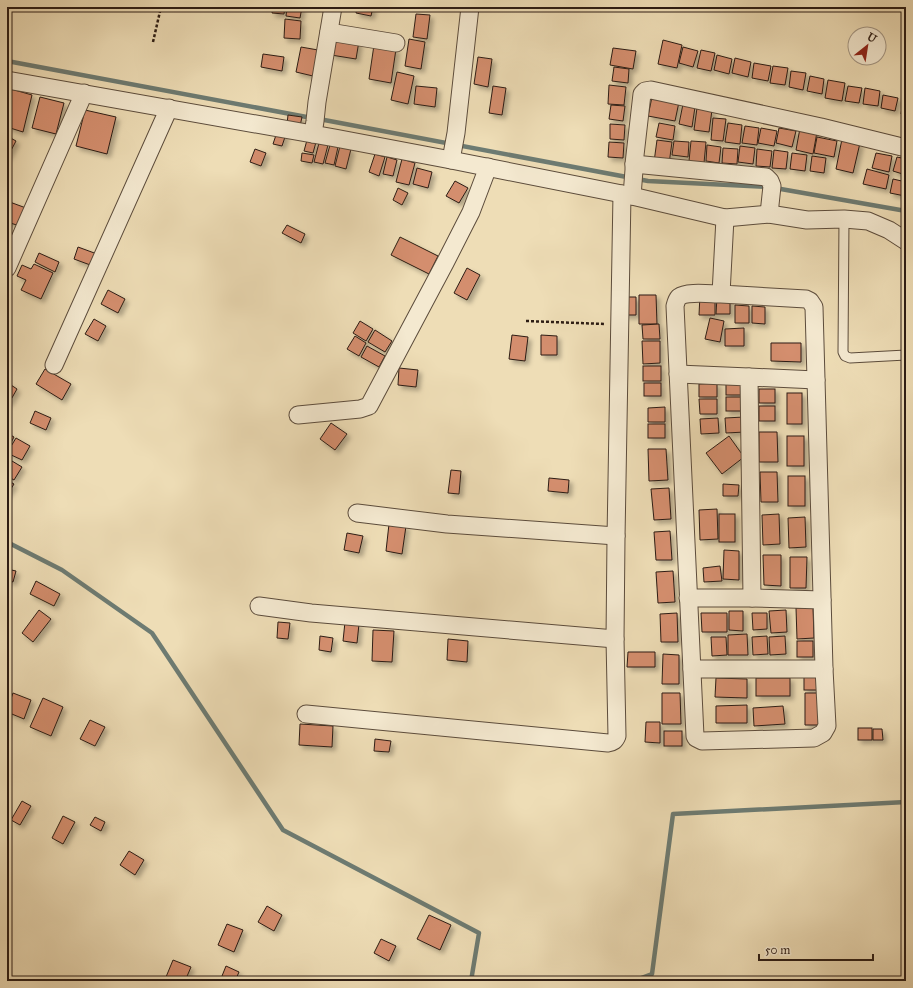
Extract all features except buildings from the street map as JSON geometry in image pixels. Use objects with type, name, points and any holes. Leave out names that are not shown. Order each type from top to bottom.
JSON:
[{"type":"street","points":[[314,128],[333,7]]},
{"type":"street","points":[[453,147],[470,7]]},
{"type":"street","points":[[329,32],[396,43]]},
{"type":"street","points":[[7,80],[169,108],[453,147],[488,167],[631,182],[766,177],[770,181],[770,201]]},
{"type":"street","points":[[306,714],[608,743],[615,740],[617,736],[615,639],[620,324],[631,182],[642,94],[650,90],[821,127],[906,148]]},
{"type":"street","points":[[7,268],[84,93]]},
{"type":"street","points":[[54,364],[169,108]]},
{"type":"street","points":[[298,415],[360,409],[370,406],[471,212],[488,167]]},
{"type":"street","points":[[631,182],[687,208],[725,218],[770,201],[807,220],[844,219],[868,221],[889,230],[906,241]]},
{"type":"street","points":[[721,294],[725,218]]},
{"type":"street","points":[[721,294],[806,299],[810,301],[814,307],[824,669],[827,726],[823,733],[814,738],[702,741],[695,736],[675,306],[678,298],[683,295],[721,294]]},
{"type":"street","points":[[678,374],[816,380]]},
{"type":"street","points":[[748,377],[752,598]]},
{"type":"street","points":[[357,513],[447,524],[616,536]]},
{"type":"street","points":[[688,598],[822,600]]},
{"type":"street","points":[[259,606],[311,613],[615,639]]},
{"type":"street","points":[[692,670],[824,669]]},
{"type":"lane","points":[[844,219],[843,352],[845,356],[850,358],[906,355]]},
{"type":"path","points":[[153,42],[161,7]]},
{"type":"path","points":[[526,321],[620,324]]},
{"type":"waterway","points":[[7,61],[312,118]]},
{"type":"waterway","points":[[319,119],[648,181],[768,187]]},
{"type":"waterway","points":[[775,188],[906,211]]},
{"type":"waterway","points":[[7,542],[62,570],[152,633],[283,830],[479,933],[471,981]]},
{"type":"waterway","points":[[633,981],[652,974],[673,814],[906,802]]}]
